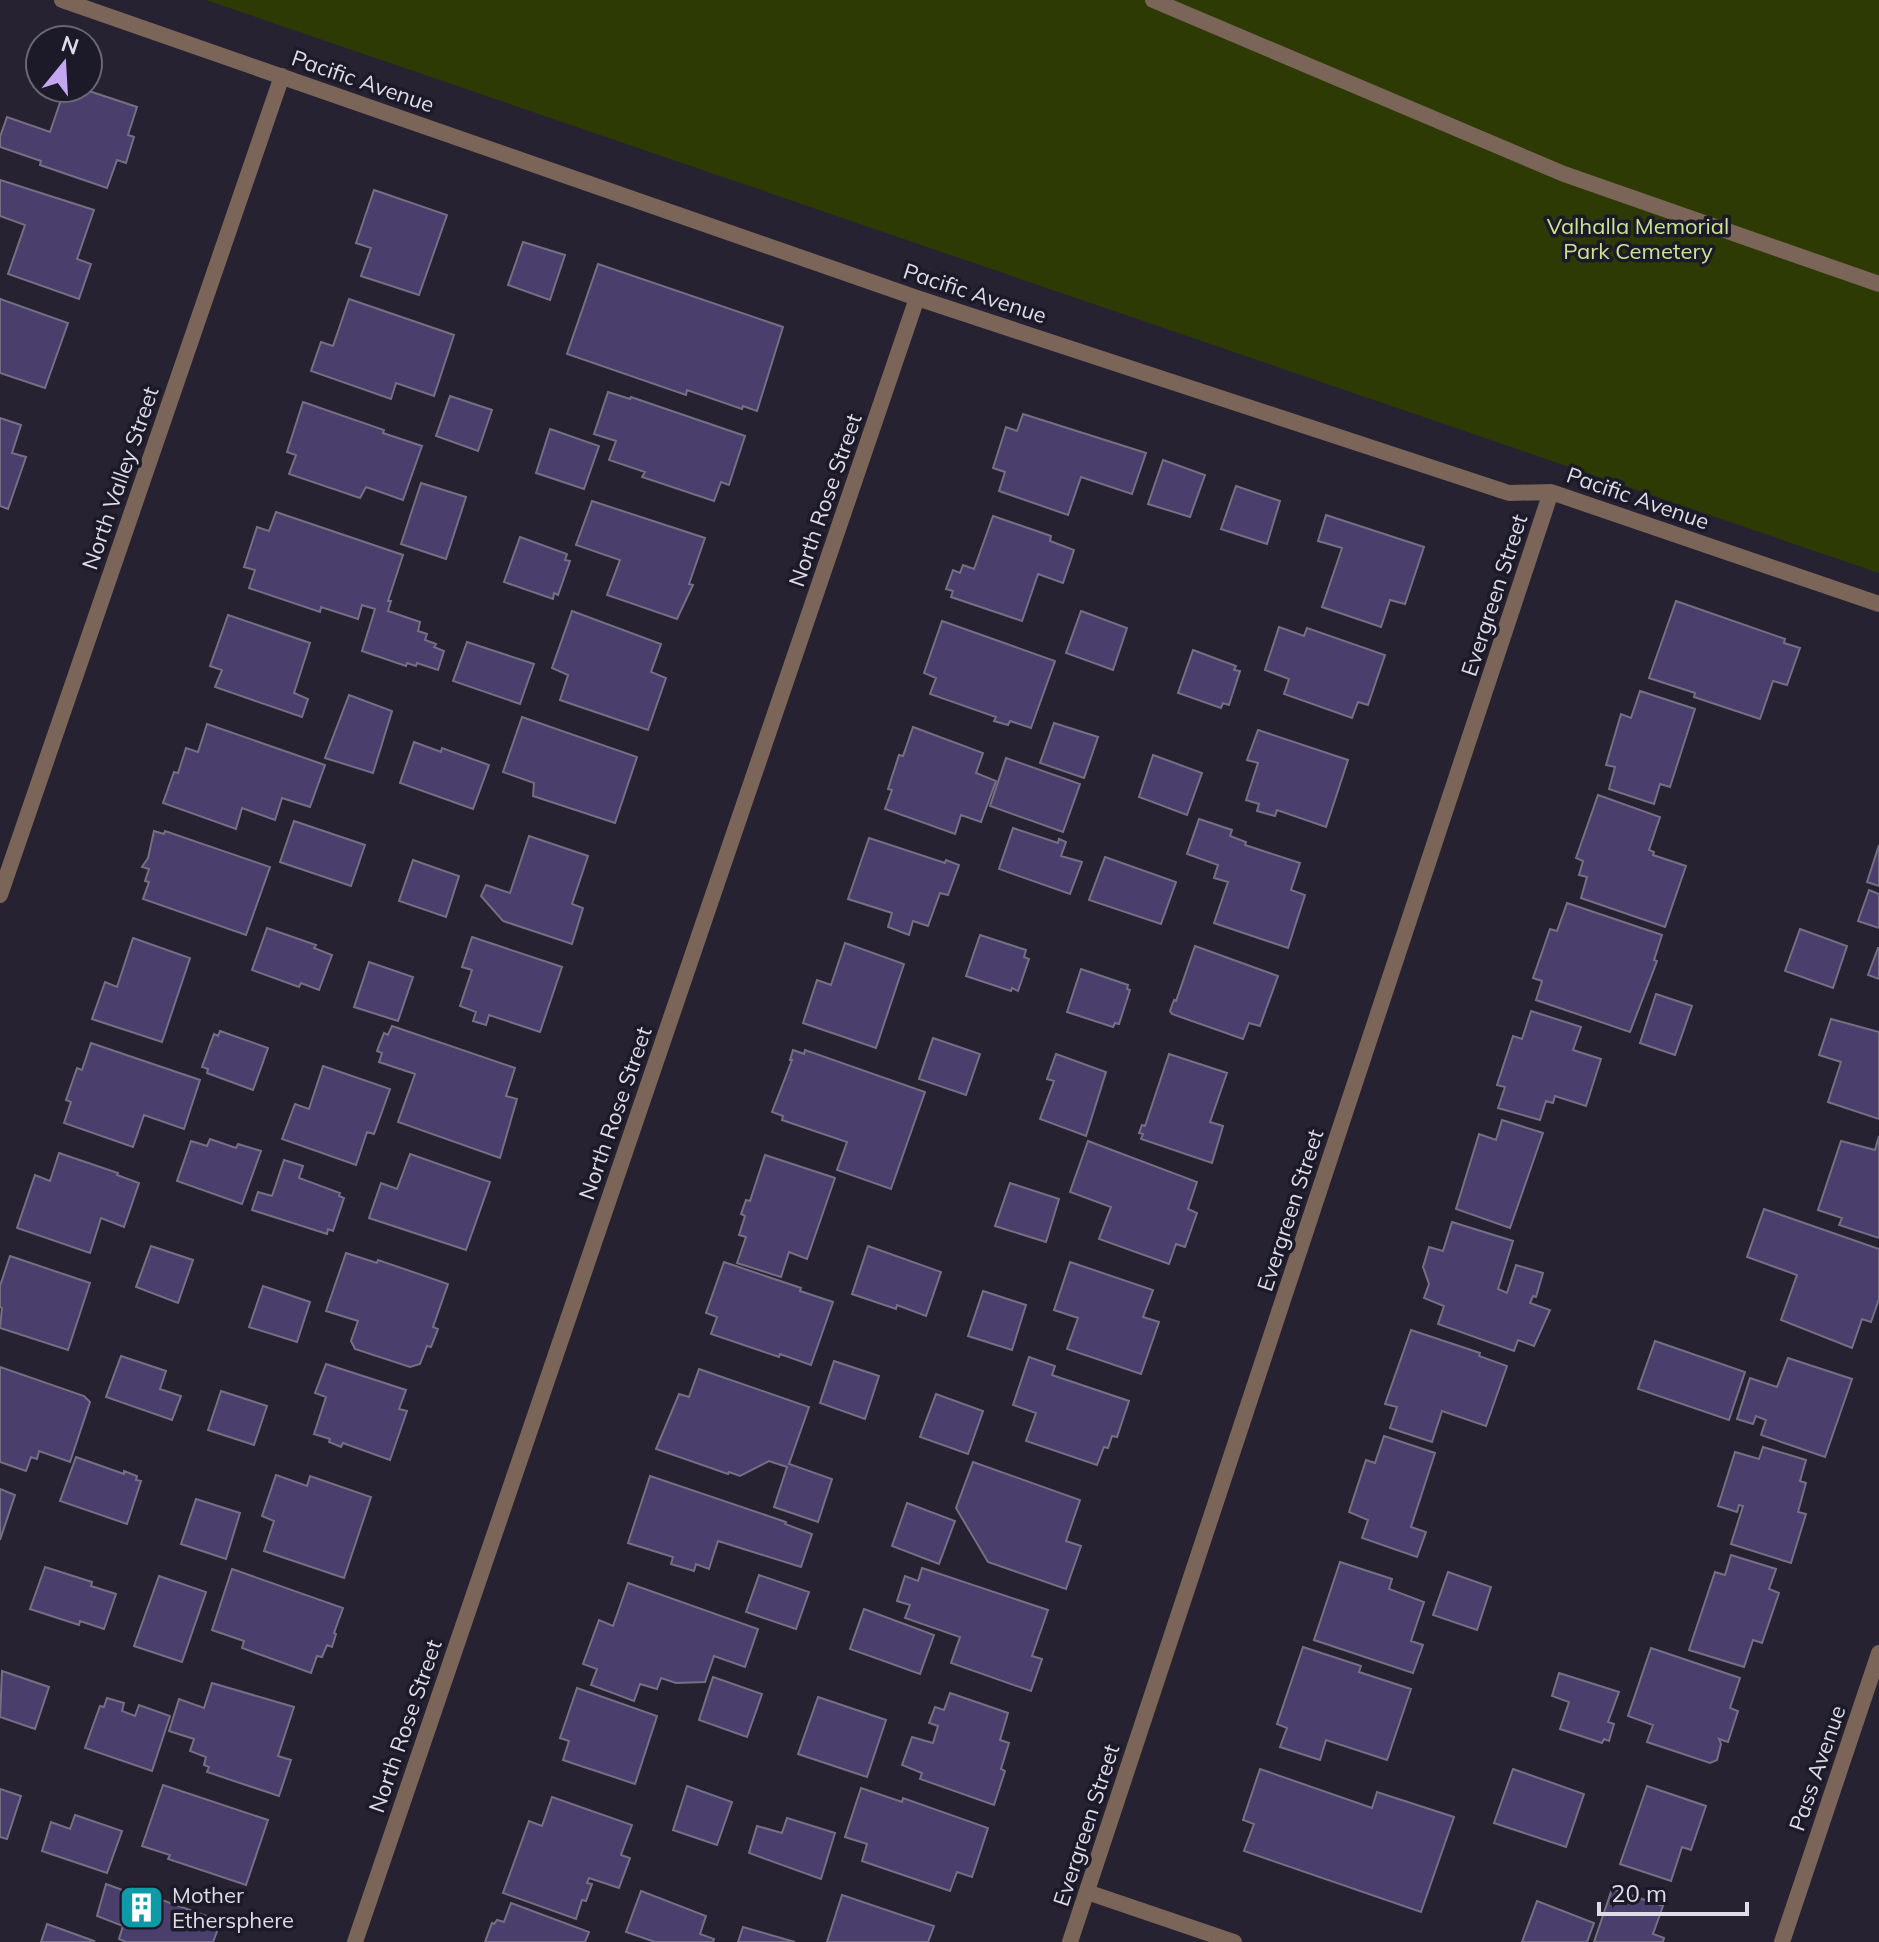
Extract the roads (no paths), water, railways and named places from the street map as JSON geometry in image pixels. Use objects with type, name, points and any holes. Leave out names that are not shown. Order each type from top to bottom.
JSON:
[{"type":"street","name":"Pacific Avenue","points":[[62,0],[917,298],[1509,493],[1551,492],[1879,604]]},
{"type":"street","points":[[1153,0],[1564,174],[1879,284]]},
{"type":"street","name":"North Valley Street","points":[[0,895],[282,76]]},
{"type":"street","name":"North Rose Street","points":[[355,1942],[917,298]]},
{"type":"street","name":"Evergreen Street","points":[[1070,1942],[1551,492]]},
{"type":"street","name":"Pass Avenue","points":[[1782,1942],[1879,1653]]},
{"type":"street","points":[[1087,1892],[1234,1942]]},
{"type":"place","name":"Mother Ethersphere","points":[[141,1908]]},
{"type":"park label","name":"Valhalla Memorial Park Cemetery","points":[[1638,238]]}]
